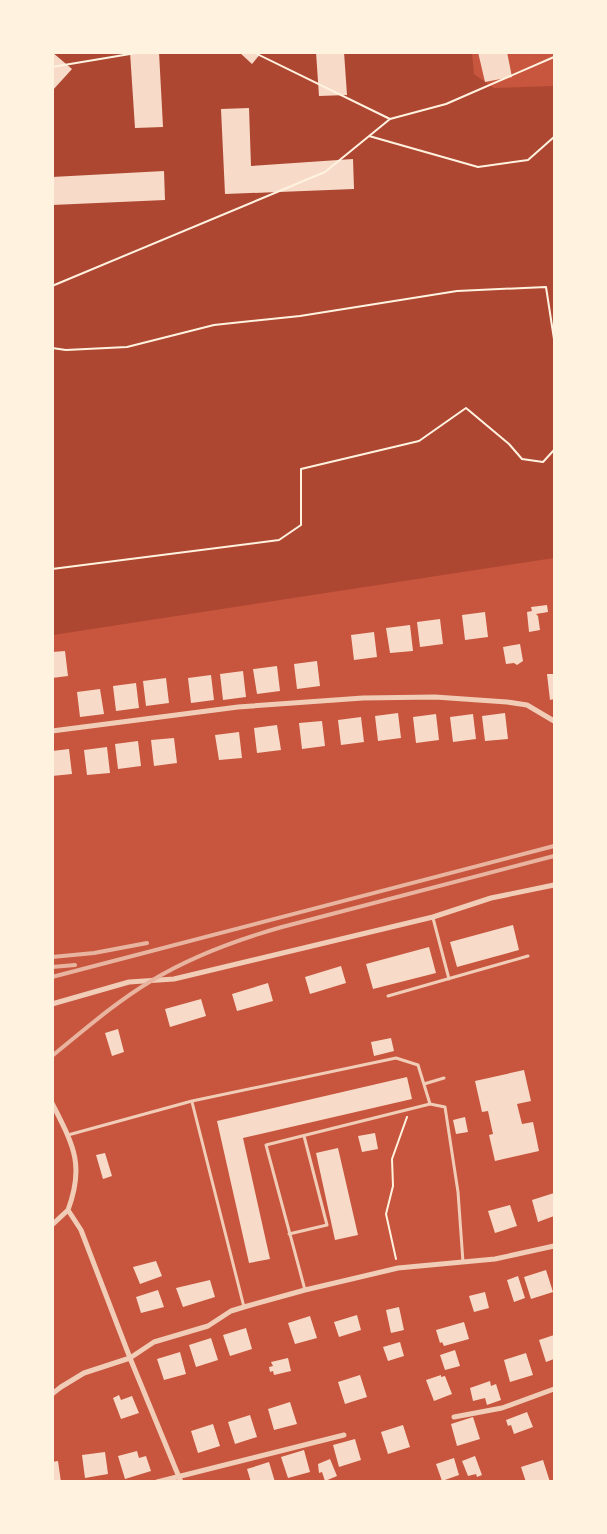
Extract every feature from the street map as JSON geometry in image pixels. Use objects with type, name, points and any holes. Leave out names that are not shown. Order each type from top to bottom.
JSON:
[{"type":"street","points":[[52,731],[238,707],[363,698],[435,697],[507,702],[527,705],[555,721]]},
{"type":"street","points":[[52,1004],[129,982],[174,979],[433,916],[491,898],[555,885]]},
{"type":"street","points":[[52,1103],[68,1135],[78,1173],[75,1192],[68,1210],[52,1225]]},
{"type":"street","points":[[68,1210],[81,1230],[130,1358],[180,1478]]},
{"type":"street","points":[[52,1394],[84,1373],[130,1358],[153,1342],[208,1326],[231,1311],[244,1307],[398,1268],[495,1259],[555,1246]]},
{"type":"street","points":[[454,1418],[502,1408],[555,1389]]},
{"type":"street","points":[[157,1482],[344,1435]]},
{"type":"lane","points":[[433,916],[449,979]]},
{"type":"lane","points":[[388,996],[528,956]]},
{"type":"lane","points":[[68,1135],[192,1101],[396,1058],[418,1065],[430,1104]]},
{"type":"lane","points":[[424,1084],[444,1078]]},
{"type":"lane","points":[[192,1101],[244,1307]]},
{"type":"lane","points":[[305,1290],[266,1145],[430,1104],[445,1107],[458,1192],[463,1262]]},
{"type":"lane","points":[[289,1234],[327,1225],[304,1136]]},
{"type":"path","points":[[52,67],[142,52]]},
{"type":"path","points":[[253,52],[390,119]]},
{"type":"path","points":[[52,286],[325,172],[390,119],[446,104],[555,57]]},
{"type":"path","points":[[369,136],[478,166],[528,160],[555,136]]},
{"type":"path","points":[[52,348],[66,350],[127,347],[214,326],[300,316],[457,291],[546,287],[555,339]]},
{"type":"path","points":[[52,569],[279,540],[301,525],[301,469],[419,441],[466,408],[509,444],[522,459],[543,462],[555,450]]},
{"type":"path","points":[[398,1268],[386,1214],[393,1186],[392,1159],[406,1123],[408,1109]]},
{"type":"shaded area","points":[[53,53],[472,53],[474,74],[494,88],[554,86],[554,558],[53,635]]},
{"type":"building","points":[[52,52],[72,69],[52,91]]},
{"type":"building","points":[[130,52],[159,52],[163,127],[135,128]]},
{"type":"building","points":[[239,52],[262,52],[252,64]]},
{"type":"building","points":[[316,52],[344,52],[347,95],[319,96]]},
{"type":"building","points":[[478,52],[507,52],[512,77],[485,82]]},
{"type":"building","points":[[249,108],[251,166],[353,159],[354,189],[225,194],[221,109]]},
{"type":"building","points":[[164,171],[165,200],[52,205],[52,177]]},
{"type":"building","points":[[547,605],[548,612],[536,614],[540,630],[529,632],[527,612],[532,611],[531,607]]},
{"type":"building","points":[[485,612],[488,637],[465,640],[462,615]]},
{"type":"building","points":[[440,619],[443,644],[420,647],[417,622]]},
{"type":"building","points":[[410,625],[413,651],[390,653],[386,628]]},
{"type":"building","points":[[374,632],[377,657],[354,660],[351,635]]},
{"type":"building","points":[[520,644],[523,661],[517,665],[506,664],[503,647]]},
{"type":"building","points":[[65,651],[68,676],[52,678],[52,652]]},
{"type":"building","points":[[317,661],[320,686],[297,689],[294,664]]},
{"type":"building","points":[[277,666],[280,691],[257,694],[253,669]]},
{"type":"building","points":[[243,671],[246,697],[223,700],[220,674]]},
{"type":"building","points":[[547,674],[554,674],[554,699],[550,700]]},
{"type":"building","points":[[211,675],[214,700],[191,703],[188,678]]},
{"type":"building","points":[[166,678],[169,703],[146,706],[143,681]]},
{"type":"building","points":[[136,683],[139,708],[116,711],[113,686]]},
{"type":"building","points":[[100,689],[104,714],[80,717],[77,692]]},
{"type":"building","points":[[398,713],[401,738],[378,741],[375,716]]},
{"type":"building","points":[[505,713],[508,739],[485,741],[482,716]]},
{"type":"building","points":[[436,714],[439,740],[416,743],[413,717]]},
{"type":"building","points":[[473,714],[476,739],[453,742],[450,717]]},
{"type":"building","points":[[361,717],[364,742],[341,745],[338,720]]},
{"type":"building","points":[[322,721],[325,746],[302,749],[299,723]]},
{"type":"building","points":[[277,725],[281,750],[257,753],[254,728]]},
{"type":"building","points":[[239,732],[242,758],[219,760],[215,735]]},
{"type":"building","points":[[174,738],[177,763],[154,766],[151,740]]},
{"type":"building","points":[[138,741],[141,766],[118,769],[115,744]]},
{"type":"building","points":[[107,747],[110,773],[87,775],[84,750]]},
{"type":"building","points":[[69,749],[72,774],[52,776],[52,751]]},
{"type":"building","points":[[513,925],[519,950],[457,967],[450,942]]},
{"type":"building","points":[[429,947],[436,973],[373,989],[366,964]]},
{"type":"building","points":[[341,966],[346,983],[310,994],[305,977]]},
{"type":"building","points":[[268,983],[273,1001],[237,1011],[232,994]]},
{"type":"building","points":[[201,999],[206,1016],[170,1027],[165,1009]]},
{"type":"building","points":[[118,1029],[124,1052],[112,1056],[105,1033]]},
{"type":"building","points":[[391,1038],[394,1051],[374,1056],[371,1042]]},
{"type":"building","points":[[524,1070],[531,1101],[517,1104],[522,1124],[533,1122],[539,1151],[495,1161],[489,1135],[493,1134],[488,1111],[482,1112],[475,1081]]},
{"type":"building","points":[[407,1077],[412,1099],[243,1138],[270,1259],[249,1263],[217,1121]]},
{"type":"building","points":[[465,1117],[468,1132],[456,1134],[453,1120]]},
{"type":"building","points":[[375,1133],[378,1149],[362,1152],[358,1136]]},
{"type":"building","points":[[338,1148],[358,1235],[335,1240],[316,1153]]},
{"type":"building","points":[[105,1153],[112,1176],[103,1179],[96,1155]]},
{"type":"building","points":[[554,1193],[554,1216],[538,1222],[532,1200]]},
{"type":"building","points":[[510,1205],[517,1226],[495,1233],[488,1211]]},
{"type":"building","points":[[156,1261],[162,1276],[140,1284],[133,1267]]},
{"type":"building","points":[[546,1270],[553,1292],[531,1299],[524,1277]]},
{"type":"building","points":[[518,1276],[525,1298],[514,1302],[507,1280]]},
{"type":"building","points":[[210,1280],[215,1297],[183,1307],[176,1288]]},
{"type":"building","points":[[158,1290],[164,1307],[141,1313],[136,1297]]},
{"type":"building","points":[[485,1292],[489,1308],[474,1312],[469,1296]]},
{"type":"building","points":[[399,1307],[404,1330],[391,1333],[386,1310]]},
{"type":"building","points":[[357,1315],[361,1330],[339,1337],[334,1322]]},
{"type":"building","points":[[310,1316],[317,1338],[295,1344],[288,1323]]},
{"type":"building","points":[[464,1322],[469,1339],[444,1346],[442,1342],[440,1343],[436,1330]]},
{"type":"building","points":[[246,1328],[252,1349],[230,1356],[223,1335]]},
{"type":"building","points":[[554,1335],[554,1359],[546,1362],[539,1340]]},
{"type":"building","points":[[211,1338],[218,1360],[196,1367],[189,1345]]},
{"type":"building","points":[[400,1342],[404,1356],[388,1361],[383,1347]]},
{"type":"building","points":[[455,1350],[460,1366],[445,1370],[440,1355]]},
{"type":"building","points":[[180,1352],[186,1374],[164,1380],[157,1359]]},
{"type":"building","points":[[526,1353],[533,1375],[510,1382],[504,1360]]},
{"type":"building","points":[[288,1358],[291,1371],[274,1375],[273,1371],[270,1372],[269,1367],[273,1366],[271,1362]]},
{"type":"building","points":[[360,1375],[367,1397],[345,1404],[338,1382]]},
{"type":"building","points":[[441,1375],[441,1377],[445,1376],[452,1394],[434,1401],[426,1380]]},
{"type":"building","points":[[490,1381],[491,1386],[496,1384],[501,1400],[487,1405],[485,1398],[473,1401],[470,1388]]},
{"type":"building","points":[[119,1395],[121,1400],[132,1396],[139,1413],[121,1419],[113,1398]]},
{"type":"building","points":[[290,1402],[297,1424],[274,1430],[268,1409]]},
{"type":"building","points":[[527,1412],[533,1427],[514,1434],[511,1425],[508,1426],[506,1420]]},
{"type":"building","points":[[250,1415],[257,1437],[235,1444],[228,1422]]},
{"type":"building","points":[[473,1417],[480,1439],[457,1446],[451,1424]]},
{"type":"building","points":[[213,1424],[220,1446],[198,1453],[191,1431]]},
{"type":"building","points":[[403,1425],[410,1447],[388,1454],[381,1432]]},
{"type":"building","points":[[355,1439],[361,1460],[339,1467],[333,1445]]},
{"type":"building","points":[[304,1450],[310,1472],[288,1478],[281,1457]]},
{"type":"building","points":[[137,1451],[139,1458],[146,1456],[151,1471],[125,1479],[118,1456]]},
{"type":"building","points":[[105,1452],[108,1474],[85,1478],[82,1455]]},
{"type":"building","points":[[475,1456],[482,1475],[468,1476],[462,1461]]},
{"type":"building","points":[[454,1458],[459,1475],[442,1481],[436,1464]]},
{"type":"building","points":[[330,1459],[337,1476],[325,1481],[322,1472],[319,1473],[318,1464]]},
{"type":"building","points":[[543,1460],[550,1482],[526,1482],[521,1467]]},
{"type":"building","points":[[58,1461],[61,1482],[52,1482],[52,1462]]},
{"type":"building","points":[[269,1462],[275,1482],[251,1482],[247,1469]]},
{"type":"railway","points":[[52,977],[554,846]]},
{"type":"railway","points":[[52,1056],[138,989],[182,964],[215,950],[282,927],[554,856]]},
{"type":"railway","points":[[52,957],[94,953],[147,943]]},
{"type":"railway","points":[[52,967],[75,965]]}]
